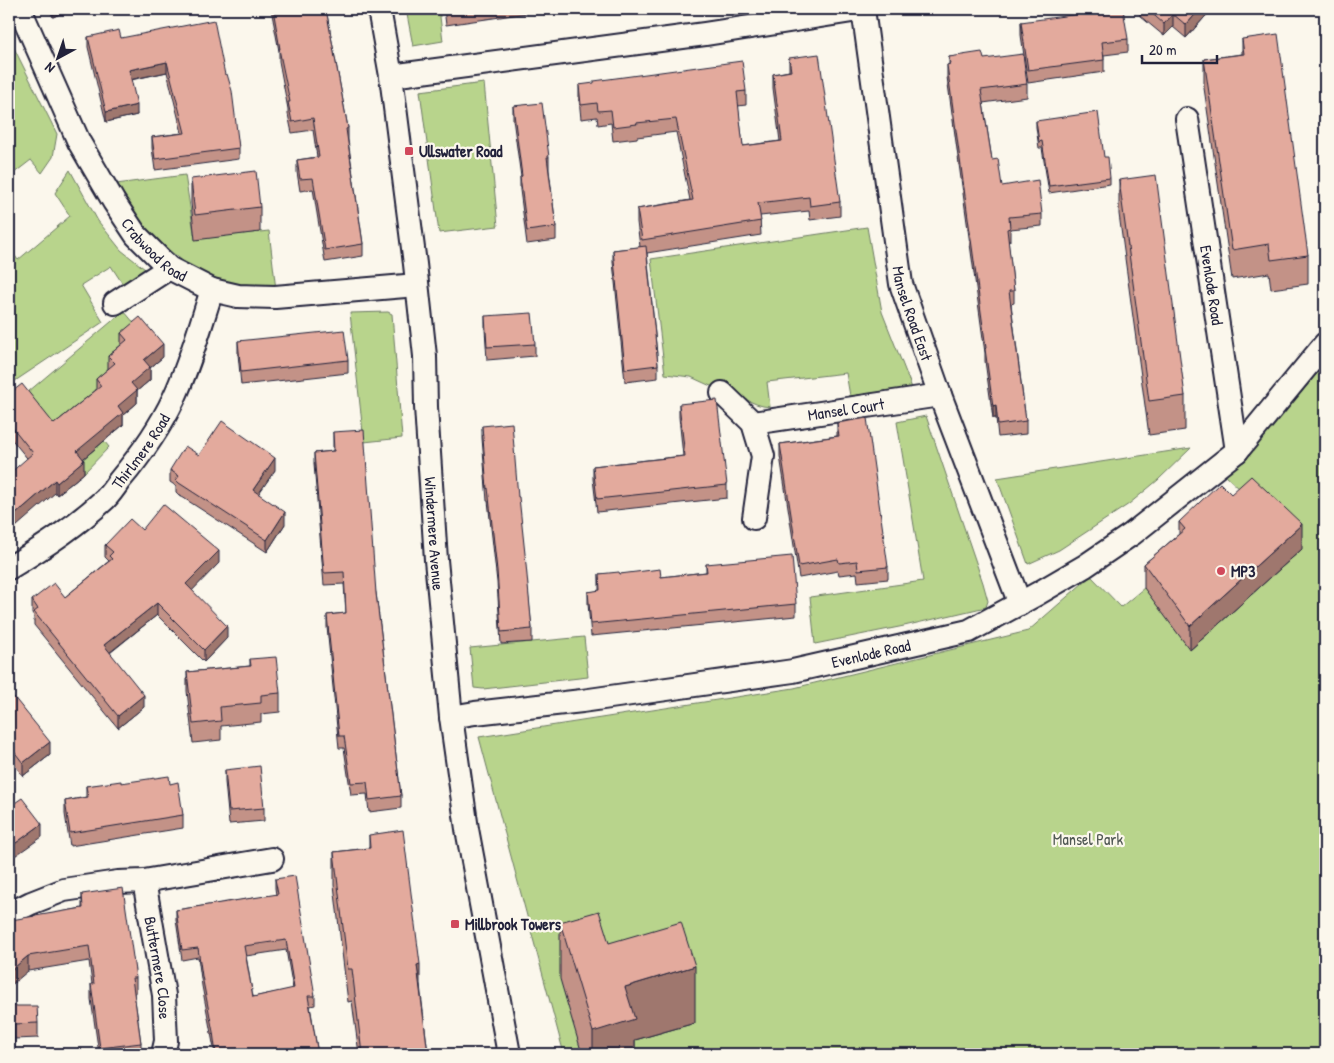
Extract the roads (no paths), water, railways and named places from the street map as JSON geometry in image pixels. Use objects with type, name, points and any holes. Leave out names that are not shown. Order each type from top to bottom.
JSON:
[{"type":"street","name":"Crabwood Road","points":[[20,9],[77,138],[114,202],[136,235],[169,268],[212,290],[238,296],[275,297],[417,285]]},
{"type":"street","name":"Windermere Avenue","points":[[379,9],[391,76],[425,356],[436,560],[451,717],[467,829],[509,1054]]},
{"type":"street","points":[[391,76],[705,34],[864,9]]},
{"type":"street","name":"Mansel Road East","points":[[864,9],[901,284],[940,394],[1020,604]]},
{"type":"street","name":"Evenlode Road","points":[[1187,119],[1237,451]]},
{"type":"street","points":[[115,303],[169,268]]},
{"type":"street","name":"Thirlmere Road","points":[[9,568],[40,550],[78,521],[105,498],[133,464],[154,434],[174,399],[212,290]]},
{"type":"street","name":"Evenlode Road","points":[[451,717],[582,701],[793,671],[969,631],[1085,566],[1132,534],[1237,451],[1325,344]]},
{"type":"street","points":[[722,394],[752,423],[763,456],[754,518]]},
{"type":"street","name":"Mansel Court","points":[[752,423],[940,394]]},
{"type":"street","points":[[9,914],[64,890],[118,882],[144,881],[272,859]]},
{"type":"street","name":"Buttermere Close","points":[[144,881],[164,995],[166,1041],[163,1054]]},
{"type":"place","name":"Ullswater Road","points":[[409,151]]},
{"type":"place","name":"MP3","points":[[1221,571]]},
{"type":"place","name":"Millbrook Towers","points":[[455,924]]},
{"type":"park label","name":"Mansel Park","points":[[1088,839]]}]
